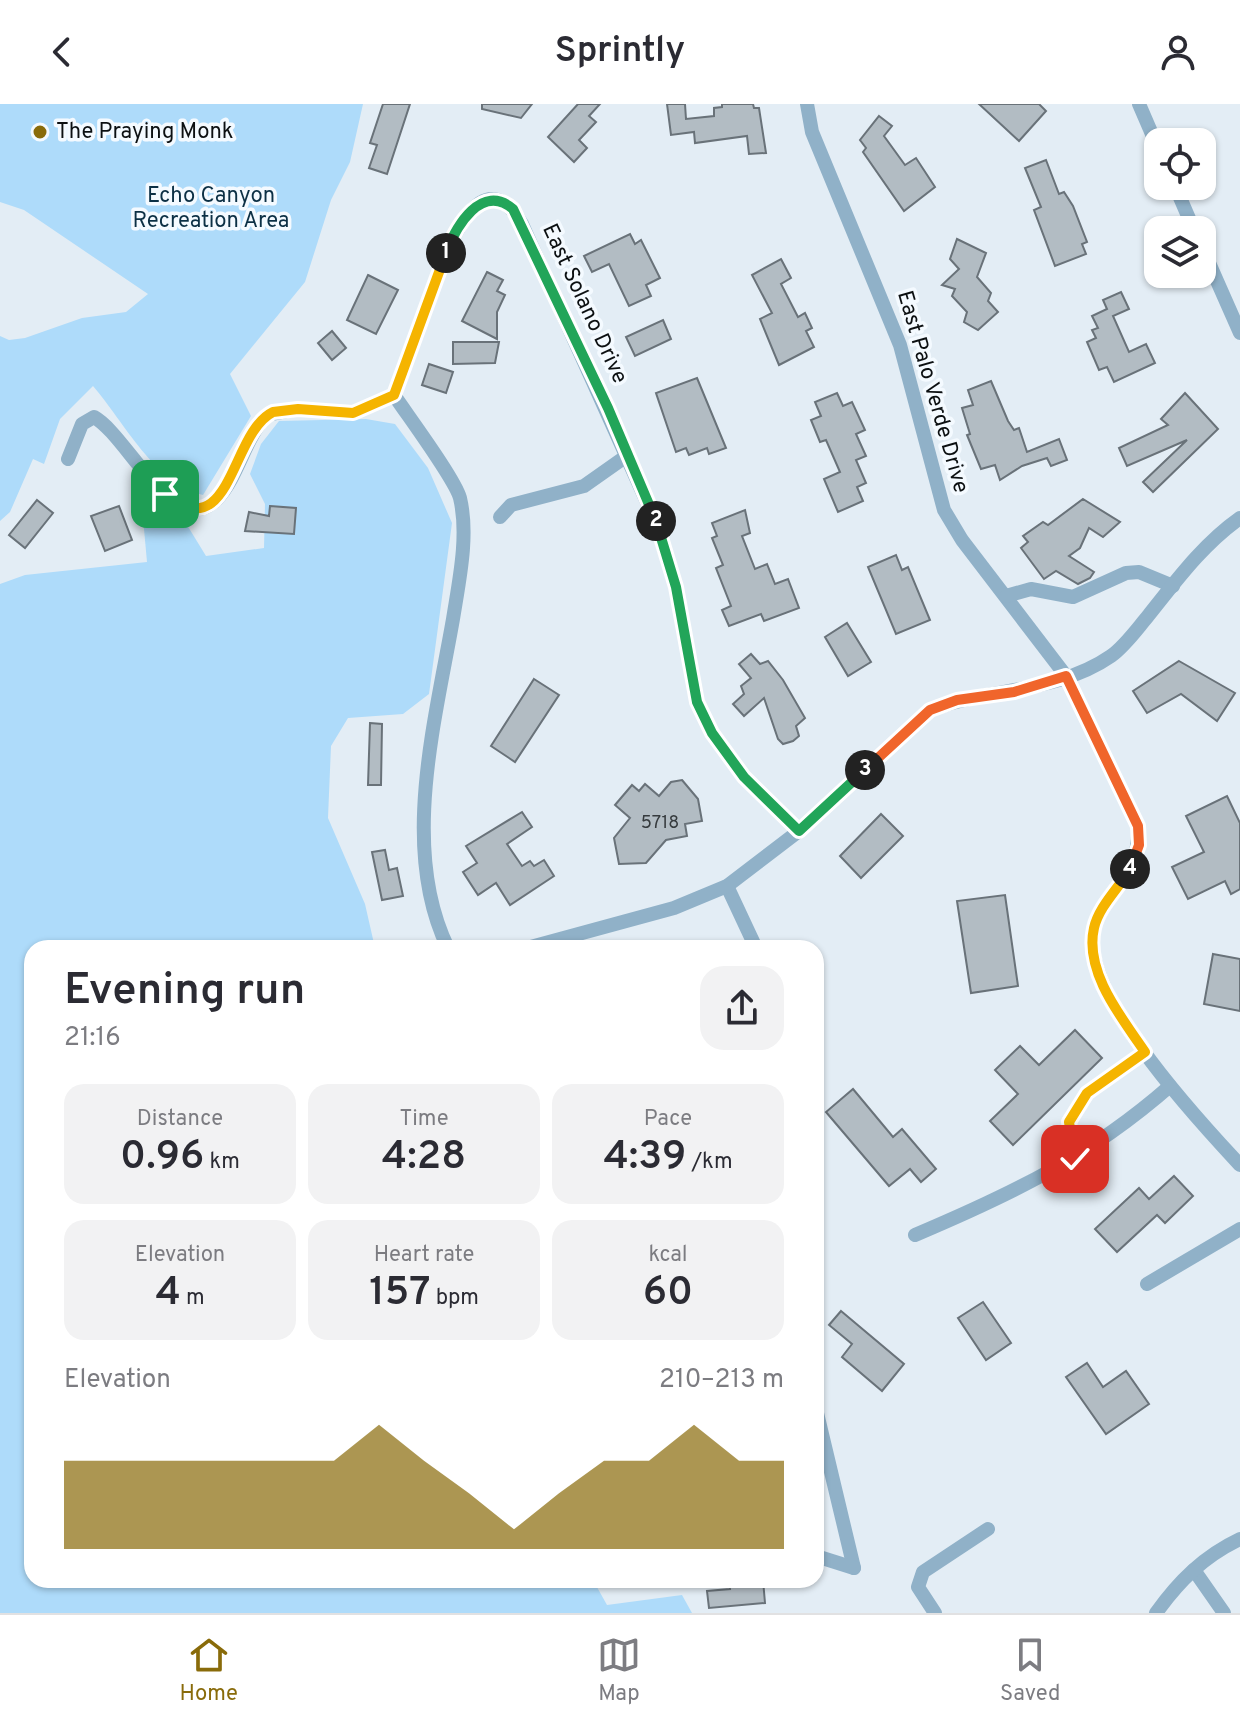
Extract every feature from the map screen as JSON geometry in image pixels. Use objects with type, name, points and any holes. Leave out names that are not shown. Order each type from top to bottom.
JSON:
[{"type":"street","name":"East Palo Verde Drive","points":[[807,104],[812,132],[900,345],[933,481],[944,510],[962,540],[1066,676],[1138,826],[1139,845],[1134,863],[1094,927],[1094,951],[1108,993],[1170,1086],[1240,1165]]},
{"type":"street","points":[[1139,104],[1149,128]]},
{"type":"street","name":"East Solano Drive","points":[[394,395],[453,234],[476,206],[490,199],[505,202],[513,209],[628,455],[655,520],[676,587],[697,702],[712,733],[744,777],[799,831]]},
{"type":"street","points":[[1216,279],[1240,333]]},
{"type":"street","points":[[68,459],[82,424],[94,417],[109,425],[165,494],[179,505],[194,510],[203,509],[218,497],[251,436],[267,415],[298,409],[353,413],[394,395],[459,496],[462,562],[431,750],[423,849],[433,918],[444,940]]},
{"type":"street","points":[[500,517],[511,505],[584,486],[628,455]]},
{"type":"street","points":[[556,940],[674,908],[727,886],[799,831],[930,710],[957,700],[1014,692],[1066,676],[1114,654],[1213,539],[1240,518]]},
{"type":"street","points":[[1006,596],[1031,589],[1073,597],[1126,573],[1139,572],[1173,586]]},
{"type":"street","points":[[727,886],[752,940]]},
{"type":"street","points":[[1075,1159],[1069,1122],[1087,1093],[1145,1052]]},
{"type":"street","points":[[915,1235],[996,1201],[1075,1159],[1123,1127],[1170,1086]]},
{"type":"street","points":[[1147,1284],[1240,1229]]},
{"type":"street","points":[[824,1442],[854,1568],[824,1559]]},
{"type":"street","points":[[935,1613],[918,1587],[923,1572],[988,1529]]},
{"type":"street","points":[[1156,1613],[1178,1582],[1222,1548],[1240,1539]]},
{"type":"street","points":[[1194,1570],[1224,1613]]},
{"type":"green space","name":"Echo Canyon Recreation Area","points":[[0,104],[363,104],[350,162],[331,200],[305,282],[230,374],[251,416],[203,495],[186,489],[155,465],[93,386],[60,419],[44,464],[33,459],[10,512],[0,521],[0,336],[9,340],[25,338],[82,318],[126,312],[148,294],[24,210],[0,202]]},
{"type":"green space","points":[[366,419],[395,424],[428,468],[452,523],[429,694],[403,714],[348,718],[331,746],[328,818],[365,904],[373,940],[24,940],[24,1588],[597,1588],[607,1605],[682,1595],[692,1613],[0,1613],[0,584],[25,575],[147,562],[143,518],[187,525],[206,556],[264,548],[265,504],[250,474],[261,444],[279,421]]},
{"type":"building","points":[[383,104],[410,104],[387,174],[369,168],[377,145],[370,143]]},
{"type":"building","points":[[482,104],[532,104],[521,118],[482,109]]},
{"type":"building","points":[[578,104],[600,104],[589,116],[596,122],[579,140],[587,148],[574,162],[548,137]]},
{"type":"building","points":[[667,104],[685,104],[686,119],[714,116],[714,108],[722,107],[722,104],[753,104],[754,108],[759,108],[766,153],[749,154],[747,136],[695,143],[694,132],[671,135]]},
{"type":"building","points":[[979,104],[1039,104],[1046,111],[1019,141]]},
{"type":"building","points":[[879,116],[892,126],[884,136],[905,165],[916,158],[935,187],[904,211],[863,152],[866,148],[860,140]]},
{"type":"building","points":[[1046,160],[1059,194],[1064,192],[1073,206],[1087,242],[1082,244],[1086,254],[1055,266],[1034,210],[1041,207],[1025,168]]},
{"type":"building","points":[[630,234],[635,244],[641,240],[660,278],[646,285],[651,296],[629,306],[609,264],[592,272],[584,256]]},
{"type":"building","points":[[957,239],[986,253],[977,277],[991,293],[988,301],[998,312],[978,330],[964,322],[967,312],[952,296],[955,289],[942,285],[959,269],[950,259]]},
{"type":"building","points":[[781,259],[791,278],[781,284],[798,317],[805,313],[812,328],[806,331],[814,347],[779,365],[760,319],[772,313],[752,275]]},
{"type":"building","points":[[487,272],[503,280],[497,291],[505,295],[497,312],[497,339],[462,321]]},
{"type":"building","points":[[368,275],[398,290],[376,334],[347,320]]},
{"type":"building","points":[[1121,292],[1129,309],[1113,316],[1129,352],[1146,344],[1155,363],[1114,382],[1107,367],[1099,370],[1087,342],[1096,338],[1092,330],[1098,328],[1092,316],[1107,309],[1103,300]]},
{"type":"building","points":[[663,320],[671,339],[635,356],[626,337]]},
{"type":"building","points":[[332,331],[346,348],[332,360],[318,343]]},
{"type":"building","points":[[453,342],[499,342],[495,363],[453,364]]},
{"type":"building","points":[[429,364],[453,372],[446,393],[422,385]]},
{"type":"building","points":[[697,378],[726,448],[709,454],[707,448],[689,455],[686,448],[676,452],[656,393]]},
{"type":"building","points":[[991,381],[1008,421],[1014,430],[1019,428],[1027,452],[1059,439],[1067,460],[1051,466],[1047,458],[1022,466],[1000,480],[995,465],[981,469],[967,435],[970,434],[962,408],[973,405],[968,390]]},
{"type":"building","points":[[837,393],[843,406],[852,402],[865,430],[856,434],[866,456],[856,460],[866,483],[857,487],[863,501],[838,512],[824,479],[840,472],[826,440],[820,442],[811,420],[821,416],[815,402]]},
{"type":"building","points":[[1185,393],[1218,429],[1153,492],[1143,482],[1187,440],[1127,466],[1119,448],[1168,425],[1161,419]]},
{"type":"building","points":[[1083,499],[1120,522],[1103,537],[1089,528],[1080,548],[1069,556],[1094,572],[1090,578],[1078,584],[1056,571],[1044,579],[1021,548],[1028,542],[1023,536],[1043,522],[1048,525]]},
{"type":"building","points":[[37,500],[53,513],[25,548],[9,535]]},
{"type":"building","points":[[119,506],[132,540],[105,551],[91,516]]},
{"type":"building","points":[[270,506],[296,508],[294,534],[245,531],[249,512],[269,516]]},
{"type":"building","points":[[745,510],[750,533],[742,536],[755,569],[767,564],[775,584],[788,579],[799,608],[764,621],[761,614],[729,626],[722,610],[731,606],[716,568],[723,565],[712,538],[717,536],[712,523]]},
{"type":"building","points":[[896,555],[902,570],[908,567],[930,620],[896,634],[868,567]]},
{"type":"building","points":[[847,623],[871,662],[848,676],[825,637]]},
{"type":"building","points":[[751,654],[760,664],[768,661],[805,718],[796,726],[799,736],[793,741],[783,744],[778,739],[764,698],[744,716],[733,704],[744,694],[741,686],[751,678],[739,664]]},
{"type":"building","points":[[1179,661],[1235,693],[1217,721],[1181,694],[1147,713],[1133,691]]},
{"type":"building","points":[[534,679],[559,695],[515,762],[491,746]]},
{"type":"building","points":[[370,723],[382,724],[381,785],[368,785]]},
{"type":"building","points":[[682,780],[698,799],[702,821],[685,824],[687,836],[666,840],[646,863],[619,864],[614,838],[630,818],[615,805],[632,785],[639,791],[645,784],[659,796],[671,782]]},
{"type":"building","points":[[1227,796],[1240,823],[1240,889],[1231,894],[1225,881],[1188,899],[1172,867],[1204,852],[1186,816]]},
{"type":"building","points":[[522,812],[532,827],[507,844],[522,866],[530,861],[534,866],[544,860],[554,876],[510,905],[496,883],[478,895],[463,872],[477,863],[466,846]]},
{"type":"building","points":[[881,814],[903,836],[861,878],[840,856]]},
{"type":"building","points":[[385,850],[389,870],[397,868],[403,896],[382,900],[372,852]]},
{"type":"building","points":[[1005,895],[1018,986],[971,993],[957,901]]},
{"type":"building","points":[[1213,954],[1240,959],[1240,1011],[1204,1004]]},
{"type":"building","points":[[1075,1030],[1102,1058],[1013,1145],[990,1121],[1018,1094],[995,1070],[1020,1046],[1039,1065]]},
{"type":"building","points":[[853,1089],[893,1137],[902,1129],[936,1169],[921,1182],[910,1169],[889,1186],[826,1112]]},
{"type":"building","points":[[1174,1176],[1193,1196],[1165,1223],[1157,1215],[1117,1252],[1095,1229],[1139,1188],[1149,1199]]},
{"type":"building","points":[[983,1302],[1011,1343],[986,1360],[958,1318]]},
{"type":"building","points":[[841,1311],[904,1364],[882,1391],[842,1357],[852,1344],[829,1325]]},
{"type":"building","points":[[1087,1363],[1103,1387],[1126,1371],[1149,1404],[1106,1434],[1066,1377]]},
{"type":"building","points":[[764,1588],[765,1603],[709,1608],[707,1591]]},
{"type":"place","name":"The Praying Monk","points":[[40,132]]},
{"type":"route","points":[[165,494],[179,505],[194,510],[203,509],[218,497],[260,422],[273,412],[298,409],[353,413],[369,409],[394,395],[453,234],[476,206],[490,199],[505,202],[522,224],[608,408],[655,520],[676,587],[697,702],[712,733],[744,777],[770,806],[799,831],[930,710],[957,700],[1014,692],[1066,676],[1138,826],[1139,845],[1134,863],[1124,881],[1110,896],[1094,927],[1094,960],[1108,993],[1145,1052],[1087,1093],[1069,1122],[1075,1159]]}]
